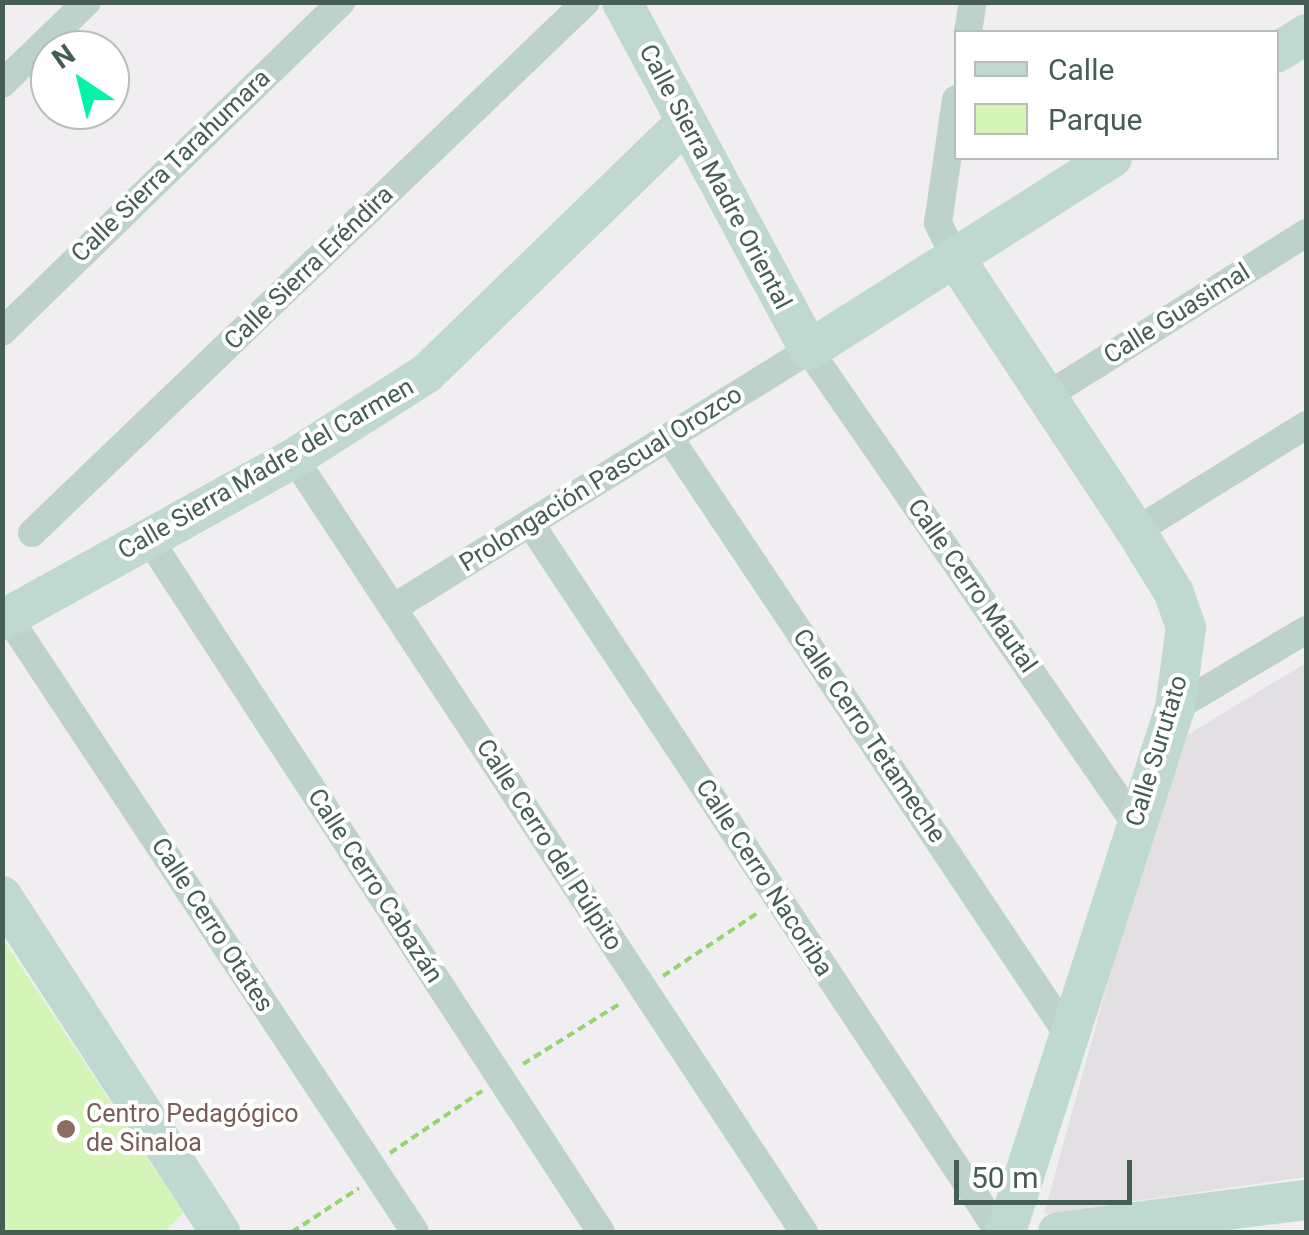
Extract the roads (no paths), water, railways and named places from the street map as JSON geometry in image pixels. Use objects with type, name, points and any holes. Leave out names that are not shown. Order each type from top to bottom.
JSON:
[{"type":"street","points":[[2,84],[87,2]]},
{"type":"street","name":"Calle Sierra Tarahumara","points":[[2,332],[341,2]]},
{"type":"street","name":"Calle Sierra Eréndira","points":[[32,532],[586,2]]},
{"type":"street","name":"Calle Sierra Madre Oriental","points":[[622,2],[684,124],[809,350]]},
{"type":"street","points":[[968,30],[973,2]]},
{"type":"street","points":[[1279,51],[1306,34]]},
{"type":"street","points":[[954,113],[938,223],[955,258]]},
{"type":"street","name":"Calle Sierra Madre del Carmen","points":[[6,619],[294,458],[426,374],[684,124]]},
{"type":"street","points":[[809,350],[1109,160]]},
{"type":"street","name":"Calle Guasimal","points":[[1048,395],[1306,233]]},
{"type":"street","name":"Calle Surutato","points":[[955,258],[1136,531],[1184,612],[1185,664],[1176,708],[1002,1232]]},
{"type":"street","name":"Prolongación Pascual Orozco","points":[[393,608],[809,350]]},
{"type":"street","name":"Calle Cerro Mautal","points":[[809,350],[1135,823]]},
{"type":"street","points":[[1136,531],[1306,426]]},
{"type":"street","name":"Calle Cerro Tetameche","points":[[669,436],[1070,1036]]},
{"type":"street","name":"Calle Cerro del Púlpito","points":[[294,458],[804,1232]]},
{"type":"street","name":"Calle Cerro Nacoriba","points":[[530,523],[1002,1232]]},
{"type":"street","name":"Calle Cerro Cabazán","points":[[148,539],[601,1232]]},
{"type":"street","name":"Calle Cerro Otates","points":[[6,619],[415,1232]]},
{"type":"street","points":[[1176,708],[1306,630]]},
{"type":"street","points":[[2,896],[220,1232]]},
{"type":"street","points":[[1058,1232],[1188,1224],[1306,1200]]},
{"type":"place","name":"Centro Pedagógico de Sinaloa","points":[[66,1129]]}]
